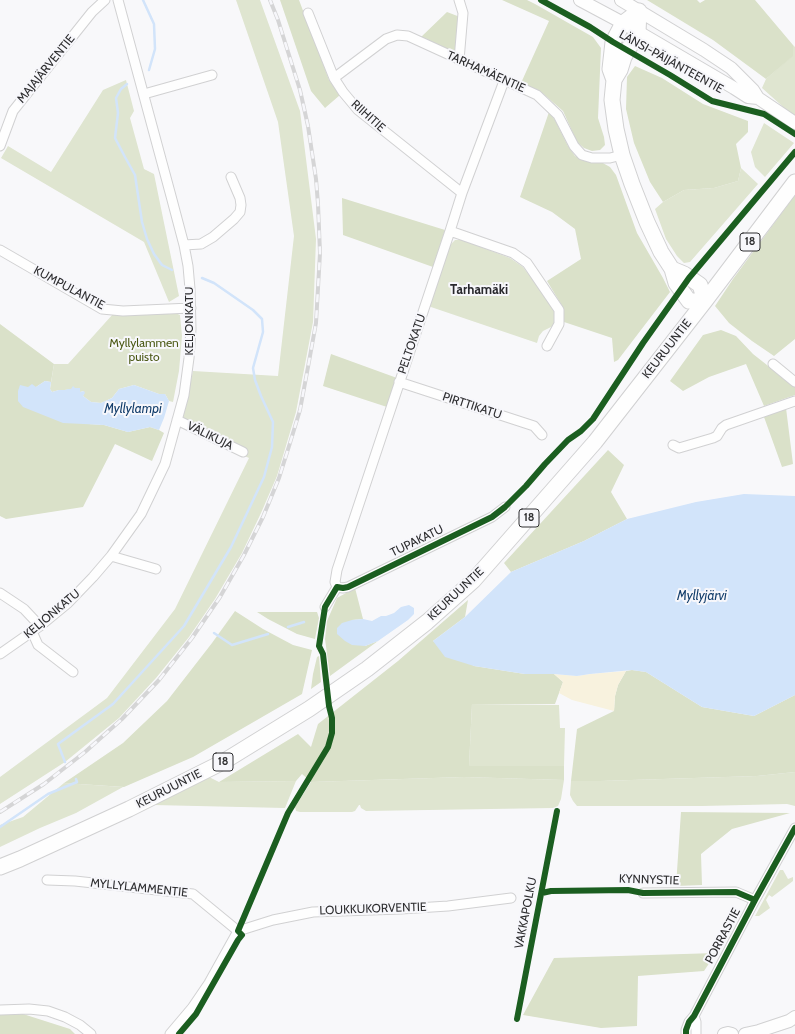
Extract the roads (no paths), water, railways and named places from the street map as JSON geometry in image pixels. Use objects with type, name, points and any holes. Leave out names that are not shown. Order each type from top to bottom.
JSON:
[{"type":"highway","points":[[614,80],[610,69],[612,42],[623,23],[640,11]]},
{"type":"highway","points":[[640,11],[638,32],[624,57],[620,70],[614,80],[612,100],[616,129],[622,154],[632,184],[661,252],[672,269],[676,283],[689,301],[705,301]]},
{"type":"highway","name":"KEURUUNTIE","points":[[0,867],[130,809],[223,762],[310,709],[367,669],[427,622],[473,581],[595,442],[705,301],[795,182]]},
{"type":"main road","name":"LÄNSI-PÄIJÄNTEENTIE","points":[[580,0],[623,23],[748,97],[758,98]]},
{"type":"main road","name":"LÄNSI-PÄIJÄNTEENTIE","points":[[621,0],[731,68],[753,90],[758,98],[795,123]]},
{"type":"main road","points":[[745,1034],[789,1021],[795,1017]]},
{"type":"main road","points":[[724,1034],[732,1034]]},
{"type":"street","name":"MAJAJÄRVENTIE","points":[[0,146],[13,111],[92,12],[105,0]]},
{"type":"street","name":"KELJONKATU","points":[[0,654],[31,633],[68,604],[111,556],[141,514],[165,464],[184,395],[191,329],[188,266],[184,245],[118,0]]},
{"type":"street","points":[[459,0],[463,13],[459,60]]},
{"type":"street","name":"RIIHITIE","points":[[308,14],[334,78],[358,110],[462,193]]},
{"type":"street","name":"TARHAMÄENTIE","points":[[334,78],[386,39],[397,35],[408,36],[537,95],[558,115],[574,146],[582,155],[592,158],[610,158],[622,154]]},
{"type":"street","points":[[144,94],[212,75]]},
{"type":"street","name":"PELTOKATU","points":[[325,607],[337,586],[335,582],[337,570],[399,382],[462,193],[504,80]]},
{"type":"street","points":[[184,245],[201,244],[213,237],[240,212],[240,198],[231,177]]},
{"type":"street","points":[[450,231],[513,253],[527,263],[559,310],[559,324],[547,346]]},
{"type":"street","name":"KUMPULANTIE","points":[[0,250],[102,309],[123,311],[191,308]]},
{"type":"street","points":[[773,364],[795,382]]},
{"type":"street","name":"PIRTTIKATU","points":[[399,382],[534,426],[542,435]]},
{"type":"street","points":[[673,445],[679,448],[713,438],[717,436],[726,425],[795,401]]},
{"type":"street","name":"VÄLIKUJA","points":[[178,420],[243,452]]},
{"type":"street","name":"TUPAKATU","points":[[337,586],[343,588],[348,587],[492,517],[505,507]]},
{"type":"street","points":[[111,556],[156,569]]},
{"type":"street","points":[[0,593],[24,609],[40,626]]},
{"type":"street","points":[[31,633],[38,644],[73,672]]},
{"type":"street","name":"PORRASTIE","points":[[686,1034],[689,1022],[694,1016],[795,828]]},
{"type":"street","name":"MYLLYLAMMENTIE","points":[[47,880],[74,881],[193,894],[238,931]]},
{"type":"street","name":"KYNNYSTIE","points":[[644,893],[736,892],[755,900]]},
{"type":"street","name":"LOUKKUKORVENTIE","points":[[238,931],[273,920],[313,912],[448,906],[511,898]]},
{"type":"street","points":[[170,1034],[192,1008],[209,983],[238,931]]},
{"type":"street","points":[[0,1010],[29,1009],[48,1011],[65,1017],[80,1025],[91,1034]]},
{"type":"street","points":[[694,1016],[696,1022],[696,1034]]},
{"type":"water","name":"Myllylampi","points":[[45,381],[51,382],[50,389],[52,392],[71,389],[73,386],[75,388],[80,388],[80,392],[84,391],[85,393],[83,396],[91,402],[101,403],[112,398],[119,389],[134,385],[159,394],[165,394],[169,401],[159,430],[150,427],[128,432],[104,425],[63,423],[23,407],[18,401],[18,391],[20,385],[28,387],[32,384],[36,387]]},
{"type":"water","name":"Myllyjärvi","points":[[744,494],[795,496],[795,695],[754,716],[702,707],[646,672],[632,670],[577,676],[525,674],[474,666],[445,657],[433,641],[465,617],[511,572],[584,541],[627,519],[696,502]]},
{"type":"water","points":[[409,605],[414,608],[414,614],[408,620],[378,641],[365,646],[352,645],[337,634],[337,628],[342,623],[363,619],[372,621],[381,616],[394,613],[401,607]]},
{"type":"waterway","points":[[143,0],[154,24],[155,49],[149,70]]},
{"type":"waterway","points":[[127,84],[121,89],[116,98],[118,113],[115,138],[135,175],[142,222],[147,239],[154,254],[162,265],[172,270]]},
{"type":"waterway","points":[[65,762],[58,744],[113,704],[184,626],[231,547],[264,477],[272,447],[273,422],[255,380],[253,368],[263,332],[262,319],[253,310],[214,283],[202,278]]},
{"type":"waterway","points":[[288,627],[304,622]]},
{"type":"waterway","points":[[214,633],[232,645],[268,634]]},
{"type":"waterway","points":[[0,827],[48,794],[77,782],[76,779]]},
{"type":"railway","points":[[0,812],[44,784],[85,752],[122,719],[159,680],[192,638],[220,597],[244,555],[263,517],[279,478],[300,410],[308,367],[316,323],[320,253],[316,179],[308,126],[300,90],[278,20],[270,0]]},
{"type":"district","name":"Tarhamäki","points":[[479,290]]},
{"type":"park label","name":"Myllylammen puisto","points":[[144,350]]}]
